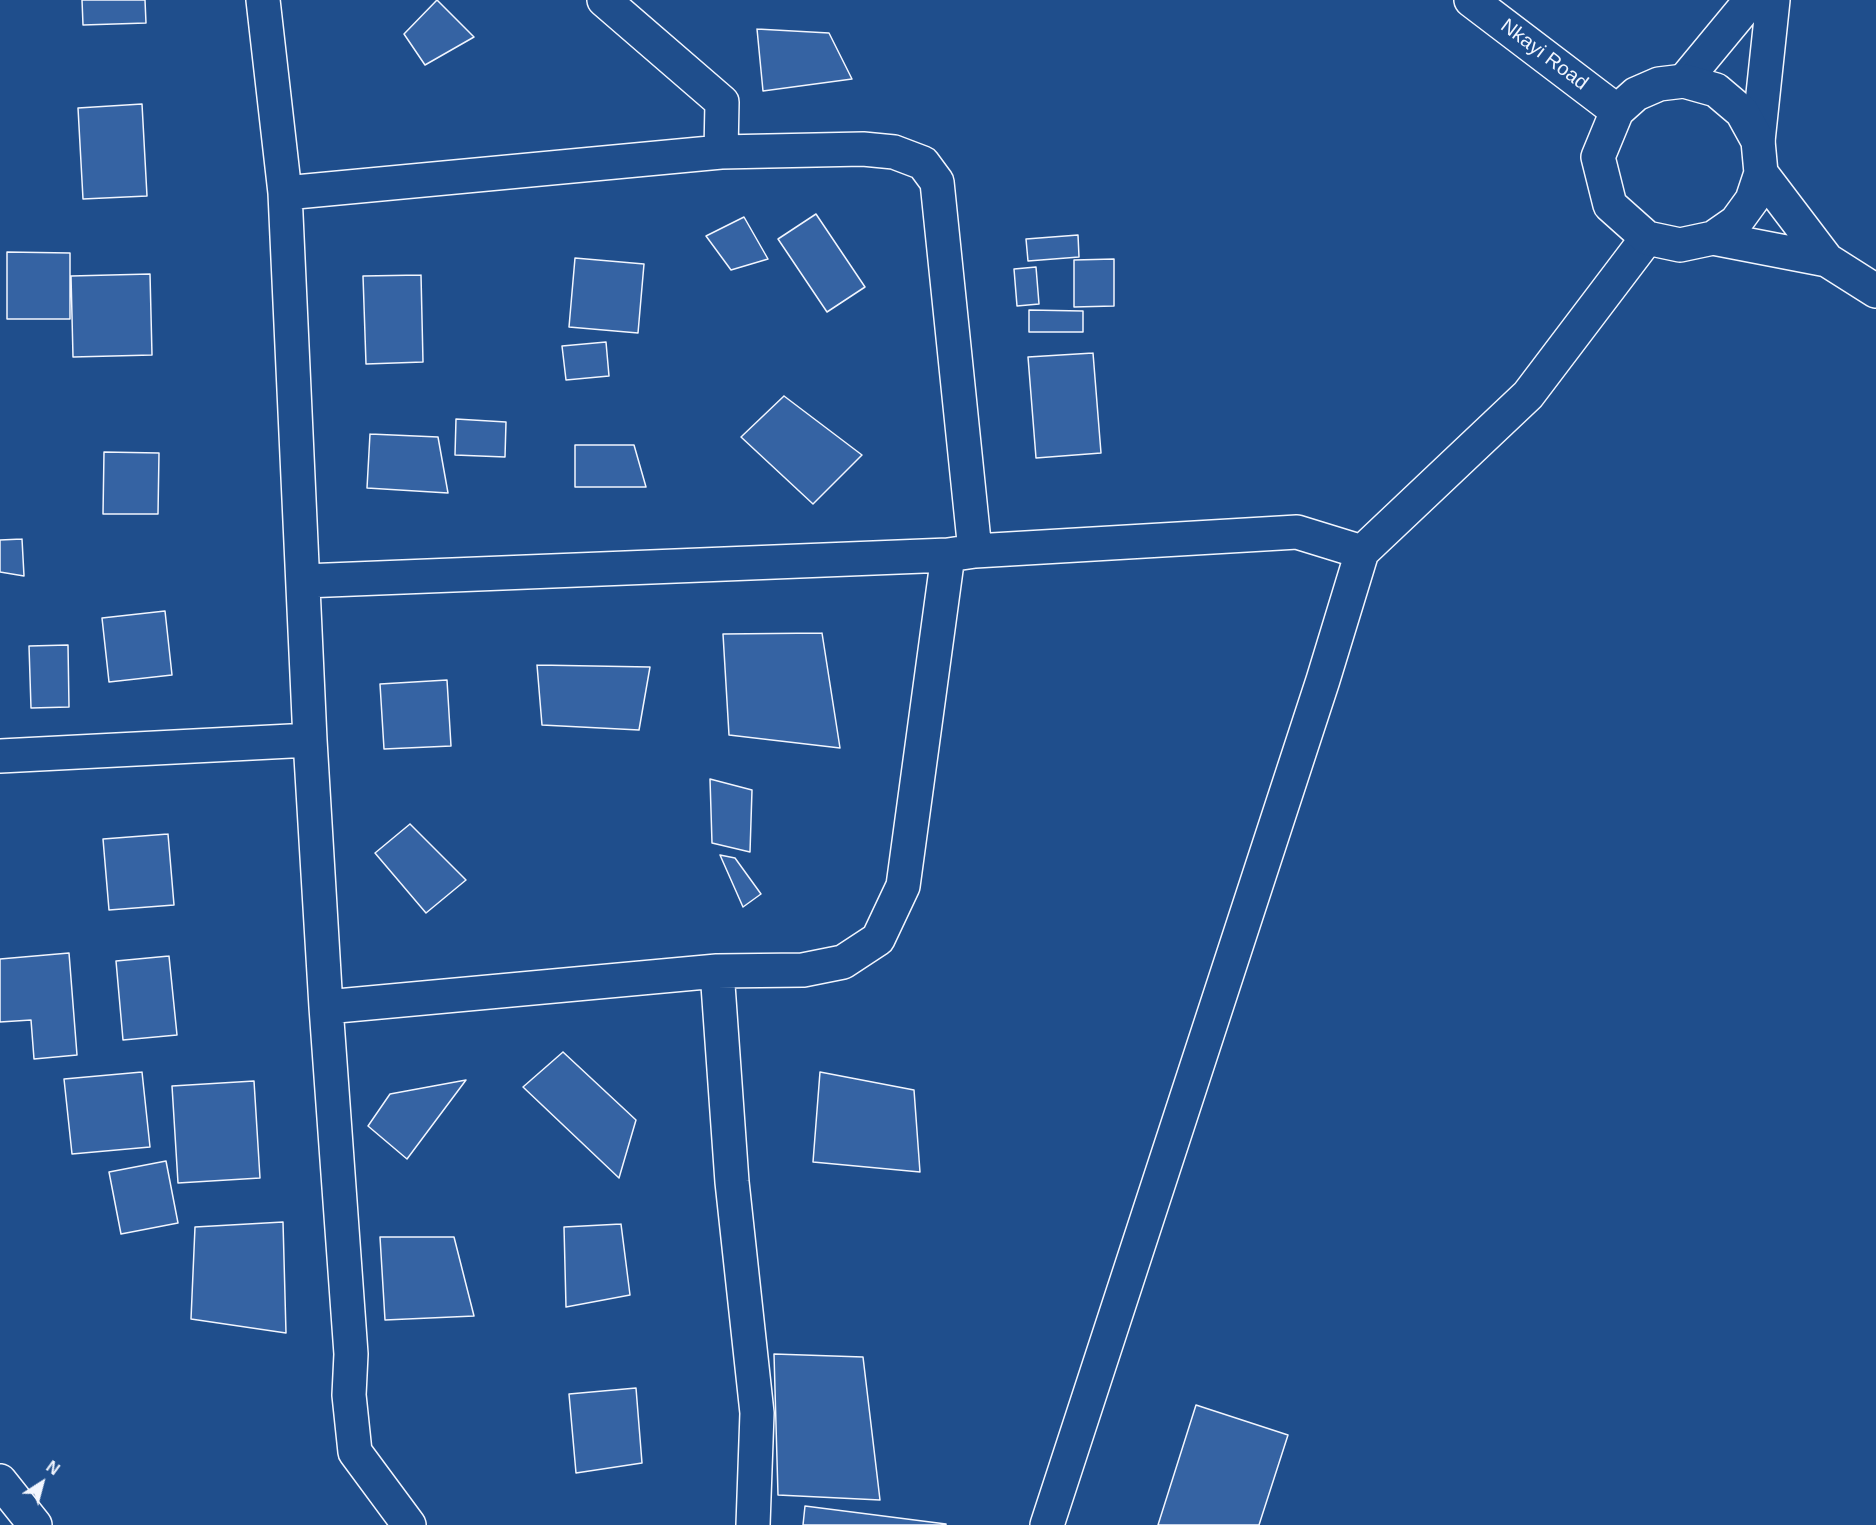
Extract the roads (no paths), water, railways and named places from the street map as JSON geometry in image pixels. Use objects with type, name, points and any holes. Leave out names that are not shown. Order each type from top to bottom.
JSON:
[{"type":"street","points":[[263,0],[285,193],[310,740],[326,1007],[351,1354],[348,1395],[355,1452],[409,1525]]},
{"type":"street","points":[[604,0],[722,102],[721,152]]},
{"type":"street","name":"Nkayi Road","points":[[1472,0],[1617,111]]},
{"type":"street","points":[[1684,81],[1751,0]]},
{"type":"street","points":[[1773,0],[1759,157],[1752,200],[1736,222],[1713,238],[1680,245],[1647,238],[1610,205],[1598,157],[1617,111],[1636,94],[1659,84],[1684,81],[1716,90],[1742,112],[1759,157],[1827,260]]},
{"type":"street","points":[[285,193],[721,152],[863,149],[894,152],[923,163],[937,182],[962,553],[903,886],[878,939],[843,962],[803,970],[717,971],[326,1007]]},
{"type":"street","points":[[1047,1525],[1323,680],[1362,552],[1528,396],[1647,238]]},
{"type":"street","points":[[1713,238],[1827,260],[1876,291]]},
{"type":"street","points":[[304,581],[962,553],[1297,532],[1362,552]]},
{"type":"street","points":[[0,756],[310,740]]},
{"type":"street","points":[[717,971],[732,1182],[757,1413],[753,1525]]},
{"type":"street","points":[[0,1482],[35,1525]]}]
